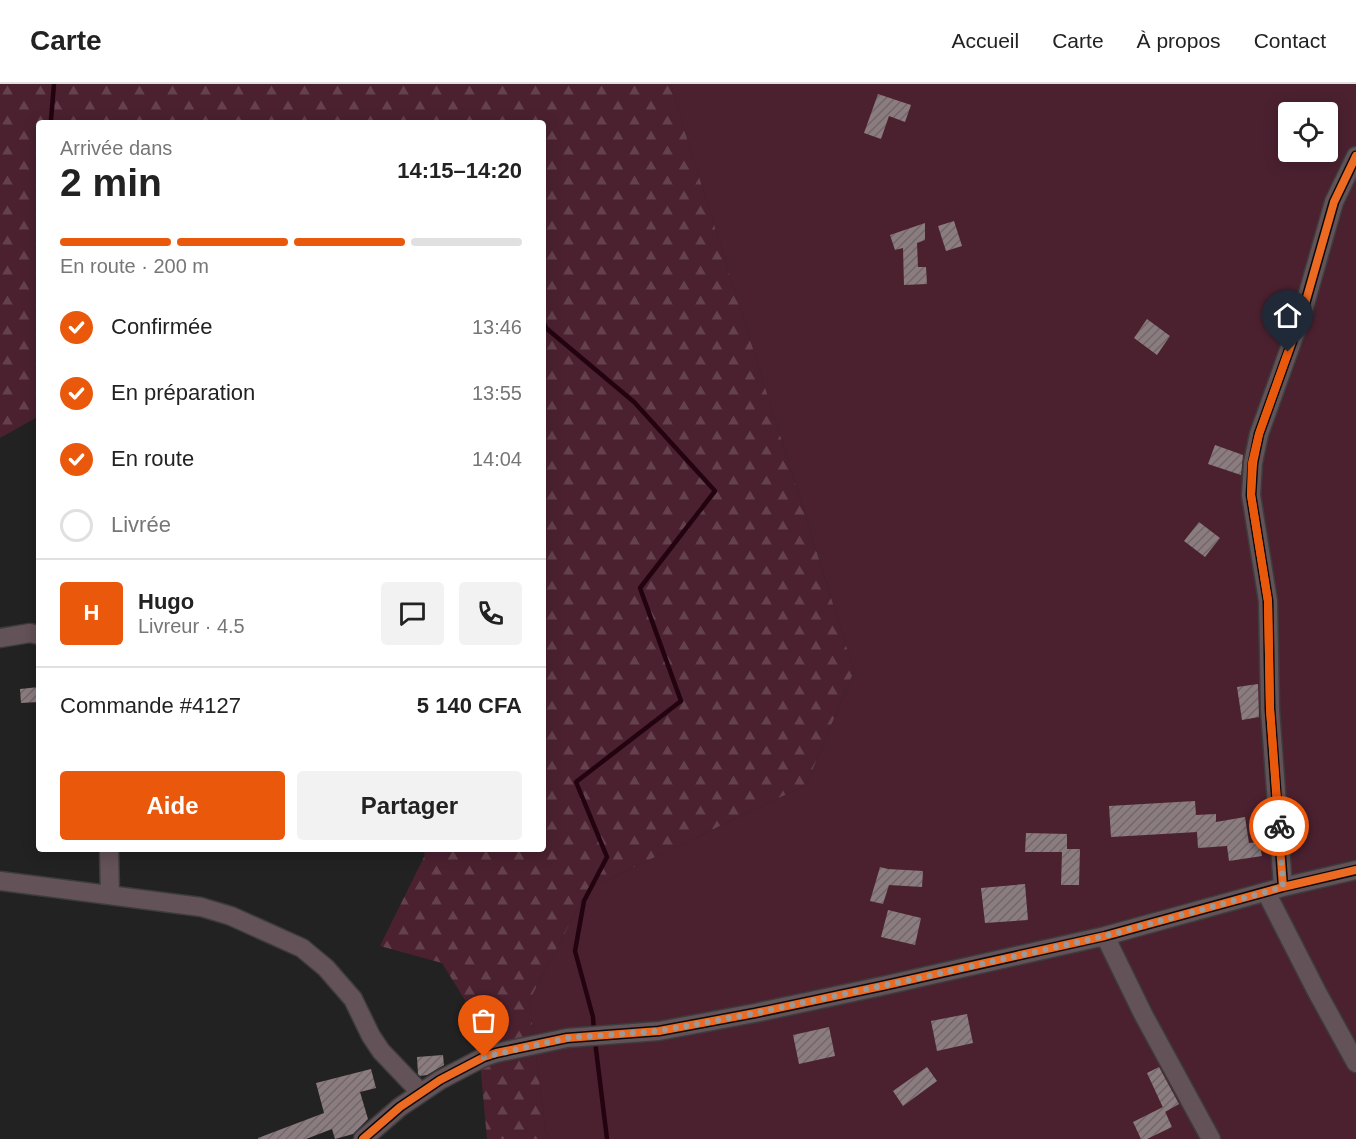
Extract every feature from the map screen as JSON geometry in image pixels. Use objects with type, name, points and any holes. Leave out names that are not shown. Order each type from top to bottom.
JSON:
[{"type":"street","points":[[1356,156],[1334,202],[1302,311],[1259,434],[1252,463],[1251,495],[1268,601],[1275,890],[1317,992],[1356,1063]]},
{"type":"street","points":[[0,638],[30,633],[36,634]]},
{"type":"street","points":[[109,852],[110,894]]},
{"type":"street","points":[[363,1139],[400,1107],[440,1080],[496,1053],[567,1038],[659,1031],[755,1013],[1105,936],[1356,870]]},
{"type":"street","points":[[0,882],[201,907],[231,916],[302,948],[326,968],[353,999],[381,1051],[421,1093]]},
{"type":"street","points":[[1105,936],[1143,1014],[1211,1139]]},
{"type":"green space","points":[[0,84],[670,84],[854,671],[806,785],[588,889],[529,1001],[546,1133],[550,1139],[487,1139],[476,1018],[442,963],[380,946],[425,852],[546,852],[546,120],[36,120],[36,418],[0,438]]},
{"type":"green space","points":[[670,84],[1356,84],[1356,1139],[550,1139],[546,1133],[529,1001],[588,889],[806,785],[854,671]]},
{"type":"building","points":[[878,94],[911,105],[905,122],[889,116],[881,139],[864,133]]},
{"type":"building","points":[[954,221],[962,246],[946,251],[938,226]]},
{"type":"building","points":[[925,223],[925,240],[917,243],[918,267],[926,267],[927,284],[904,285],[903,248],[895,250],[890,235]]},
{"type":"building","points":[[1147,319],[1170,336],[1157,355],[1134,338]]},
{"type":"building","points":[[1215,445],[1243,455],[1241,475],[1208,464]]},
{"type":"building","points":[[1199,522],[1220,538],[1205,557],[1184,541]]},
{"type":"building","points":[[1258,684],[1259,717],[1242,720],[1237,687]]},
{"type":"building","points":[[36,687],[36,702],[21,703],[20,689]]},
{"type":"building","points":[[1195,801],[1196,815],[1216,814],[1216,822],[1245,817],[1249,843],[1259,842],[1262,856],[1229,861],[1227,846],[1198,848],[1197,832],[1111,837],[1109,806]]},
{"type":"building","points":[[1026,833],[1067,834],[1067,849],[1080,849],[1079,885],[1061,885],[1062,852],[1025,852]]},
{"type":"building","points":[[880,867],[923,871],[922,887],[889,885],[883,904],[870,901]]},
{"type":"building","points":[[1025,884],[1028,920],[985,923],[981,888]]},
{"type":"building","points":[[888,910],[921,918],[915,945],[881,937]]},
{"type":"building","points":[[967,1014],[973,1043],[937,1051],[931,1021]]},
{"type":"building","points":[[829,1027],[835,1056],[799,1064],[793,1035]]},
{"type":"building","points":[[443,1055],[444,1065],[427,1075],[418,1074],[417,1057]]},
{"type":"building","points":[[927,1067],[937,1081],[903,1106],[893,1091]]},
{"type":"building","points":[[1159,1067],[1179,1104],[1165,1112],[1147,1073]]},
{"type":"building","points":[[371,1069],[376,1088],[360,1092],[368,1119],[353,1134],[335,1139],[332,1129],[306,1139],[258,1139],[324,1113],[316,1083]]},
{"type":"building","points":[[1163,1107],[1172,1127],[1147,1139],[1141,1139],[1133,1122]]},
{"type":"waterway","points":[[51,120],[54,84]]},
{"type":"waterway","points":[[546,328],[634,402],[715,491],[640,588],[681,701],[576,782],[607,857],[584,901],[575,951],[593,1017],[594,1032]]},
{"type":"waterway","points":[[595,1041],[607,1139]]},
{"type":"cycle path","points":[[1283,887],[1270,709],[1268,601],[1251,495],[1253,463],[1259,434],[1303,311],[1334,202],[1356,156]]},
{"type":"cycle path","points":[[363,1139],[400,1107],[440,1080],[496,1053],[567,1038],[659,1031],[882,986],[1105,936],[1283,887],[1356,870]]},
{"type":"way so far","points":[[484,1057],[567,1038],[659,1031],[755,1013],[1105,936],[1266,892],[1283,887],[1279,826]]},
{"type":"route","points":[[1279,826],[1270,709],[1268,601],[1251,495],[1252,463],[1259,434],[1288,352]]}]
